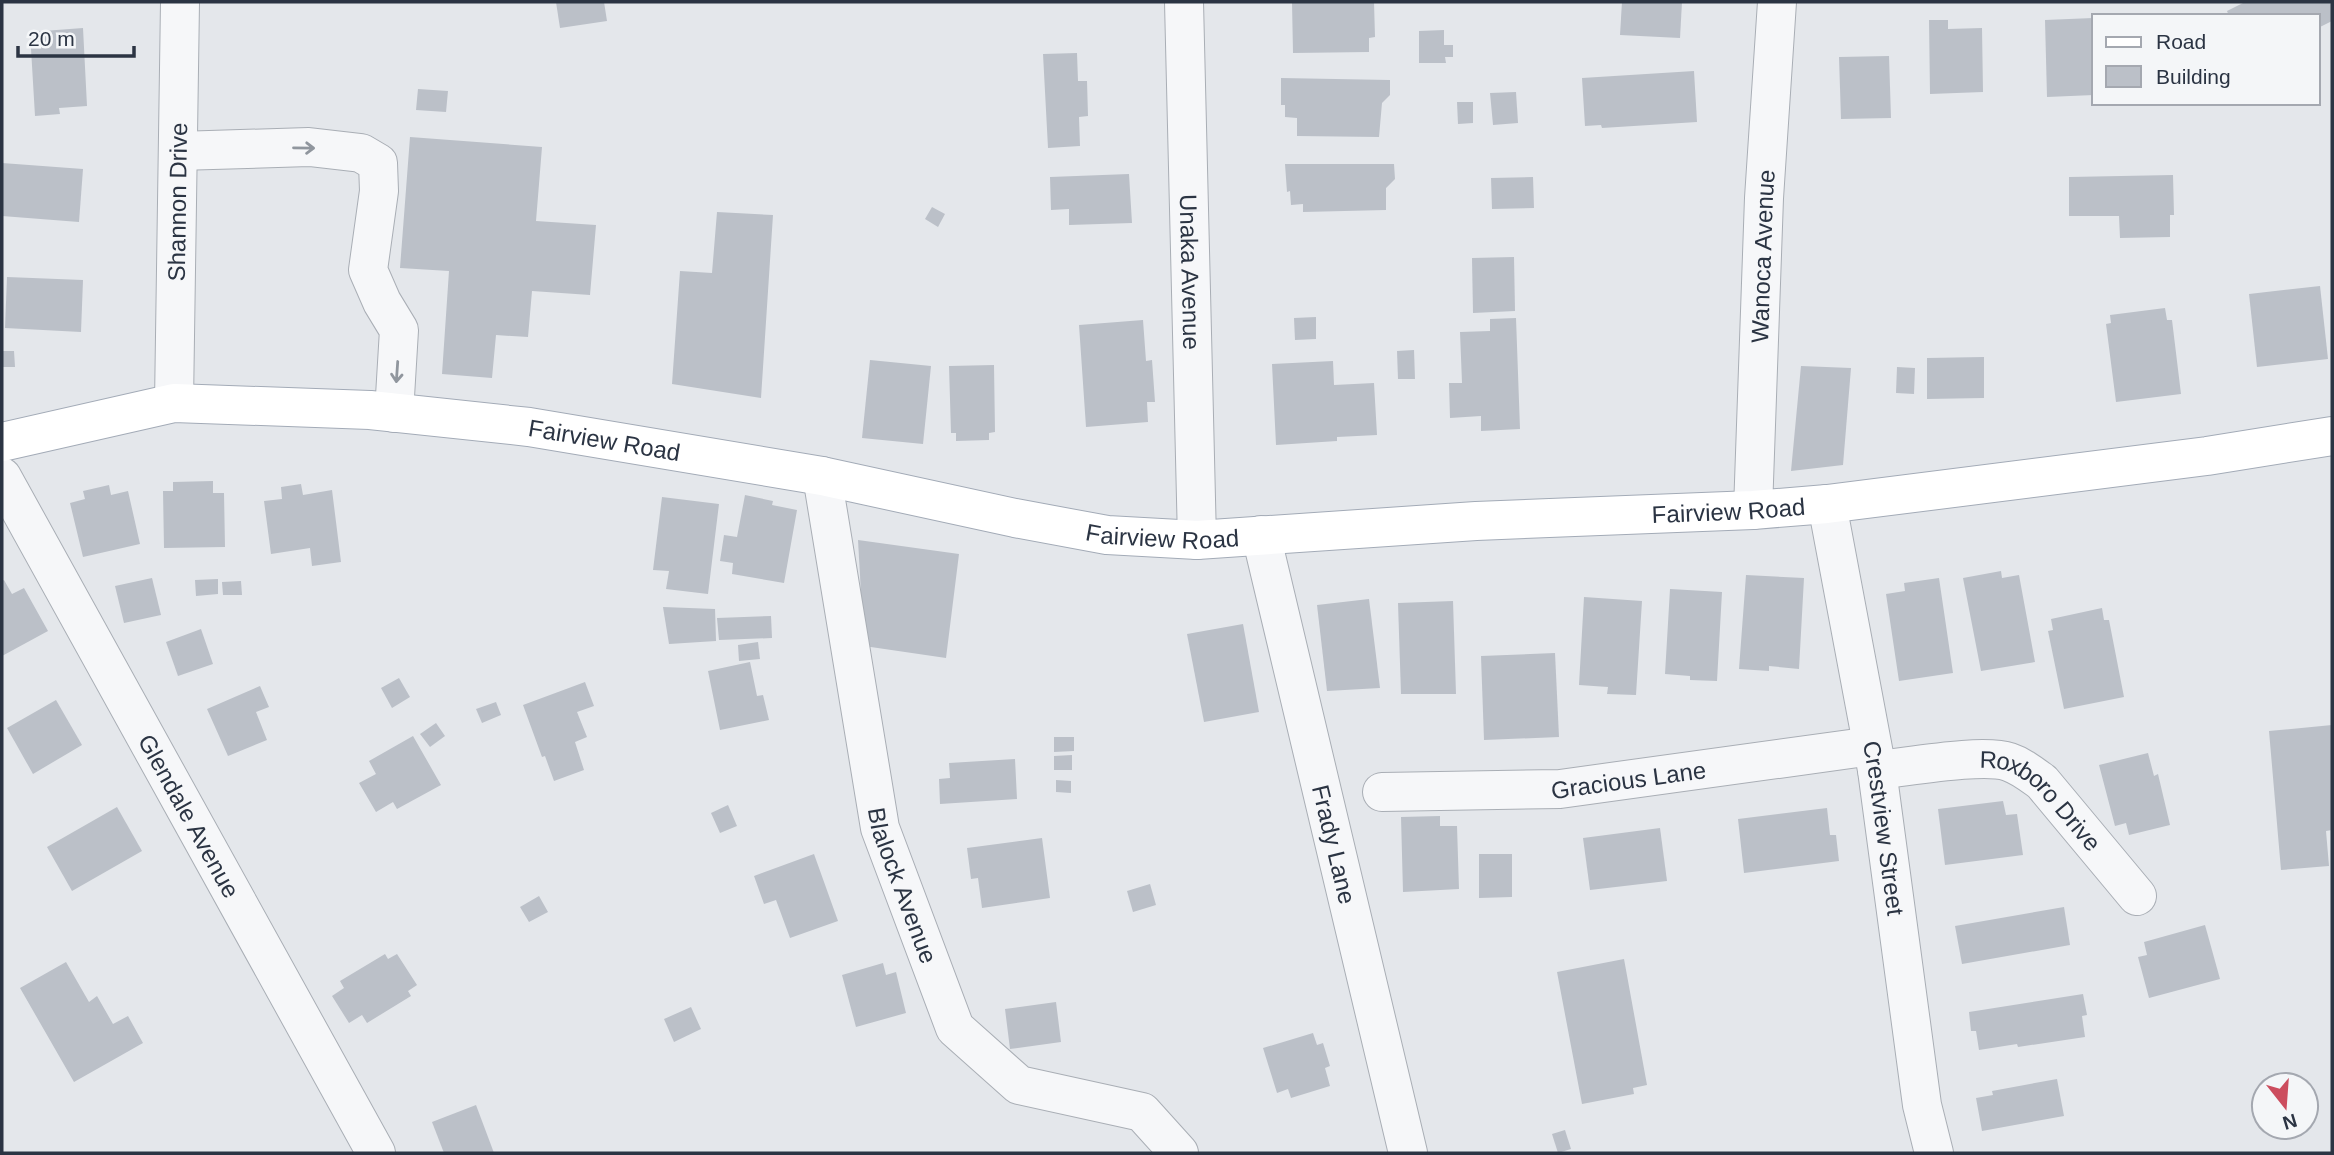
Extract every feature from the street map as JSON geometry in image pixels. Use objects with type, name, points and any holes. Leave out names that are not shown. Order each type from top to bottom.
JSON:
[{"type":"main road","name":"Fairview Road","points":[[2,442],[174,403],[370,410],[528,427],[822,476],[1107,535],[1197,540],[1476,520],[1753,510],[1827,504],[2207,456],[2332,436]]},
{"type":"street","name":"Shannon Drive","points":[[174,403],[180,2]]},
{"type":"street","name":"Unaka Avenue","points":[[1184,2],[1197,540]]},
{"type":"street","name":"Wanoca Avenue","points":[[1753,510],[1764,198],[1777,2]]},
{"type":"street","points":[[178,151],[309,147],[361,153],[378,163],[379,191],[368,270],[382,302],[399,330],[394,413]]},
{"type":"street","name":"Blalock Avenue","points":[[822,476],[880,828],[955,1028],[1019,1085],[1142,1112],[1179,1153]]},
{"type":"street","name":"Glendale Avenue","points":[[2,477],[376,1153]]},
{"type":"street","name":"Crestview Street","points":[[1827,504],[1875,758],[1923,1104],[1934,1153]]},
{"type":"street","name":"Frady Lane","points":[[1261,535],[1408,1153]]},
{"type":"street","name":"Gracious Lane","points":[[1382,792],[1560,789],[1875,758]]},
{"type":"street","name":"Roxboro Drive","points":[[1875,758],[2006,761],[2024,769],[2042,782],[2137,895]]},
{"type":"building","points":[[556,2],[604,2],[607,21],[560,28]]},
{"type":"building","points":[[1292,2],[1374,2],[1375,37],[1369,38],[1369,52],[1293,53]]},
{"type":"building","points":[[1622,2],[1682,2],[1680,38],[1620,35]]},
{"type":"building","points":[[2245,2],[2330,2],[2332,21],[2320,27],[2320,14],[2228,14],[2227,11]]},
{"type":"building","points":[[2092,18],[2092,95],[2047,97],[2045,20]]},
{"type":"building","points":[[1929,20],[1948,20],[1948,29],[1982,28],[1983,92],[1930,94]]},
{"type":"building","points":[[83,28],[87,106],[59,108],[60,114],[35,116],[30,32]]},
{"type":"building","points":[[1444,30],[1444,45],[1453,45],[1453,57],[1445,57],[1446,63],[1419,63],[1419,31]]},
{"type":"building","points":[[1077,53],[1078,81],[1087,81],[1088,116],[1079,117],[1080,146],[1048,148],[1043,54]]},
{"type":"building","points":[[1889,56],[1891,118],[1841,119],[1839,57]]},
{"type":"building","points":[[1694,71],[1697,122],[1602,128],[1601,125],[1585,126],[1582,78]]},
{"type":"building","points":[[1281,78],[1390,80],[1390,95],[1382,103],[1379,137],[1297,136],[1297,118],[1285,117],[1285,105],[1281,105]]},
{"type":"building","points":[[418,89],[448,91],[446,112],[416,110]]},
{"type":"building","points":[[1516,92],[1518,123],[1493,125],[1490,93]]},
{"type":"building","points":[[1457,102],[1473,102],[1473,123],[1458,124]]},
{"type":"building","points":[[410,137],[542,147],[536,221],[596,225],[590,295],[532,291],[528,337],[496,335],[492,378],[442,374],[449,271],[400,268]]},
{"type":"building","points":[[2,163],[83,169],[79,222],[2,216]]},
{"type":"building","points":[[1285,164],[1394,164],[1395,179],[1386,188],[1386,210],[1303,212],[1303,204],[1291,205]]},
{"type":"building","points":[[1129,174],[1132,223],[1069,225],[1069,209],[1051,210],[1050,177]]},
{"type":"building","points":[[2173,175],[2174,215],[2170,215],[2170,237],[2120,238],[2119,216],[2069,216],[2069,177]]},
{"type":"building","points":[[1533,177],[1534,208],[1492,209],[1491,178]]},
{"type":"building","points":[[932,207],[945,214],[938,227],[925,219]]},
{"type":"building","points":[[717,212],[773,215],[761,398],[672,384],[680,271],[712,273]]},
{"type":"building","points":[[1514,257],[1515,311],[1473,313],[1472,258]]},
{"type":"building","points":[[7,277],[83,280],[81,332],[5,328]]},
{"type":"building","points":[[2320,286],[2328,359],[2257,367],[2249,294]]},
{"type":"building","points":[[2165,308],[2167,320],[2172,320],[2181,394],[2116,402],[2106,324],[2111,323],[2110,315]]},
{"type":"building","points":[[1316,317],[1316,339],[1295,340],[1294,318]]},
{"type":"building","points":[[1516,318],[1520,429],[1481,431],[1481,416],[1450,418],[1449,383],[1462,383],[1460,332],[1490,331],[1490,319]]},
{"type":"building","points":[[1143,320],[1146,361],[1152,360],[1155,402],[1147,402],[1148,422],[1086,427],[1079,325]]},
{"type":"building","points":[[1414,350],[1415,379],[1398,379],[1397,351]]},
{"type":"building","points":[[2,351],[14,351],[15,367],[2,367]]},
{"type":"building","points":[[1984,357],[1984,398],[1927,399],[1927,358]]},
{"type":"building","points":[[870,360],[931,366],[923,444],[862,438]]},
{"type":"building","points":[[1333,361],[1334,385],[1374,383],[1377,435],[1276,445],[1272,364]]},
{"type":"building","points":[[994,365],[995,432],[989,433],[989,440],[956,441],[956,433],[951,433],[949,366]]},
{"type":"building","points":[[1801,366],[1851,368],[1843,465],[1791,471]]},
{"type":"building","points":[[1897,367],[1915,368],[1914,394],[1896,393]]},
{"type":"building","points":[[213,481],[213,493],[224,493],[225,547],[164,548],[163,491],[173,491],[173,482]]},
{"type":"building","points":[[301,484],[303,495],[332,490],[341,562],[312,566],[310,548],[271,554],[264,501],[282,499],[281,487]]},
{"type":"building","points":[[109,485],[111,495],[128,491],[140,544],[83,557],[70,503],[85,499],[83,491]]},
{"type":"building","points":[[745,495],[773,501],[772,505],[797,510],[784,583],[732,574],[733,563],[720,561],[724,535],[737,537]]},
{"type":"building","points":[[662,497],[719,504],[708,594],[666,589],[669,571],[653,570]]},
{"type":"building","points":[[858,540],[959,554],[946,658],[864,646]]},
{"type":"building","points":[[2001,571],[2002,578],[2019,575],[2035,662],[1981,671],[1963,578]]},
{"type":"building","points":[[1746,575],[1804,578],[1799,669],[1769,666],[1769,671],[1739,669]]},
{"type":"building","points":[[152,578],[161,615],[124,623],[115,586]]},
{"type":"building","points":[[1939,578],[1953,673],[1899,681],[1886,594],[1905,591],[1904,583]]},
{"type":"building","points":[[218,579],[218,594],[196,596],[195,580]]},
{"type":"building","points":[[4,580],[12,594],[24,588],[48,631],[2,656],[2,581]]},
{"type":"building","points":[[241,581],[242,595],[223,595],[222,582]]},
{"type":"building","points":[[1670,589],[1722,592],[1717,681],[1690,680],[1690,676],[1665,674]]},
{"type":"building","points":[[1584,597],[1642,601],[1636,695],[1607,694],[1608,687],[1579,685]]},
{"type":"building","points":[[1369,599],[1380,688],[1327,691],[1317,605]]},
{"type":"building","points":[[1453,601],[1456,694],[1401,694],[1398,603]]},
{"type":"building","points":[[663,607],[715,609],[716,641],[669,644]]},
{"type":"building","points":[[2102,608],[2104,620],[2109,620],[2124,697],[2064,709],[2048,631],[2053,630],[2051,619]]},
{"type":"building","points":[[771,616],[772,638],[719,640],[717,618]]},
{"type":"building","points":[[1243,624],[1259,712],[1204,722],[1187,634]]},
{"type":"building","points":[[201,629],[213,664],[178,676],[166,642]]},
{"type":"building","points":[[758,642],[760,659],[739,661],[738,645]]},
{"type":"building","points":[[1555,653],[1559,737],[1484,740],[1481,656]]},
{"type":"building","points":[[750,662],[757,696],[763,695],[769,720],[720,730],[708,671]]},
{"type":"building","points":[[399,678],[410,697],[392,708],[381,688]]},
{"type":"building","points":[[585,682],[594,706],[577,712],[587,737],[575,742],[584,770],[554,781],[523,705]]},
{"type":"building","points":[[260,686],[269,707],[256,712],[267,740],[228,756],[207,709]]},
{"type":"building","points":[[56,700],[82,745],[33,774],[7,728]]},
{"type":"building","points":[[496,702],[501,715],[482,723],[476,709]]},
{"type":"building","points":[[436,723],[445,736],[430,747],[420,734]]},
{"type":"building","points":[[2332,725],[2332,830],[2326,831],[2329,866],[2281,870],[2269,731]]},
{"type":"building","points":[[413,736],[441,785],[397,809],[393,802],[376,812],[359,783],[376,774],[369,761]]},
{"type":"building","points":[[1054,737],[1074,737],[1074,751],[1054,752]]},
{"type":"building","points":[[2148,753],[2154,776],[2158,774],[2170,825],[2129,835],[2126,823],[2115,826],[2099,765]]},
{"type":"building","points":[[1072,755],[1072,770],[1054,770],[1054,756]]},
{"type":"building","points":[[1015,759],[1017,799],[940,804],[939,779],[950,778],[949,763]]},
{"type":"building","points":[[1056,780],[1071,781],[1071,793],[1056,792]]},
{"type":"building","points":[[2003,801],[2006,815],[2017,814],[2023,855],[1945,865],[1938,809]]},
{"type":"building","points":[[728,805],[737,826],[720,833],[711,813]]},
{"type":"building","points":[[117,807],[142,851],[72,891],[47,847]]},
{"type":"building","points":[[1827,808],[1830,835],[1836,835],[1839,861],[1744,873],[1738,819]]},
{"type":"building","points":[[1440,816],[1440,826],[1457,826],[1459,889],[1403,892],[1401,817]]},
{"type":"building","points":[[1660,828],[1667,881],[1590,890],[1583,838]]},
{"type":"building","points":[[1042,838],[1050,898],[982,908],[978,878],[971,879],[967,848]]},
{"type":"building","points":[[814,854],[838,921],[790,938],[776,900],[764,904],[754,876]]},
{"type":"building","points":[[1479,854],[1512,854],[1512,897],[1479,898]]},
{"type":"building","points":[[1150,884],[1156,905],[1133,912],[1127,891]]},
{"type":"building","points":[[539,896],[548,912],[529,922],[520,907]]},
{"type":"building","points":[[2064,907],[2070,945],[1962,964],[1955,926]]},
{"type":"building","points":[[2205,925],[2220,979],[2149,998],[2138,957],[2147,955],[2144,942]]},
{"type":"building","points":[[385,954],[388,959],[397,954],[417,985],[408,991],[411,996],[367,1023],[362,1015],[349,1023],[332,996],[344,988],[340,981]]},
{"type":"building","points":[[1624,959],[1647,1085],[1633,1088],[1634,1094],[1582,1104],[1557,972]]},
{"type":"building","points":[[66,962],[89,1002],[97,996],[113,1024],[128,1016],[143,1043],[74,1082],[20,988]]},
{"type":"building","points":[[883,963],[886,975],[896,972],[906,1013],[856,1027],[842,975]]},
{"type":"building","points":[[2083,994],[2087,1015],[2082,1016],[2085,1037],[1979,1050],[1976,1031],[1971,1031],[1969,1012]]},
{"type":"building","points":[[1056,1002],[1061,1042],[1010,1049],[1005,1009]]},
{"type":"building","points":[[691,1007],[701,1029],[674,1042],[664,1019]]},
{"type":"building","points":[[1313,1033],[1317,1045],[1323,1043],[1330,1066],[1325,1068],[1330,1086],[1291,1098],[1288,1089],[1277,1093],[1263,1048]]},
{"type":"building","points":[[2057,1079],[2064,1116],[1982,1131],[1976,1098],[1993,1095],[1992,1091]]},
{"type":"building","points":[[476,1105],[494,1153],[444,1153],[432,1122]]},
{"type":"building","points":[[1565,1130],[1571,1149],[1558,1153],[1552,1134]]}]
